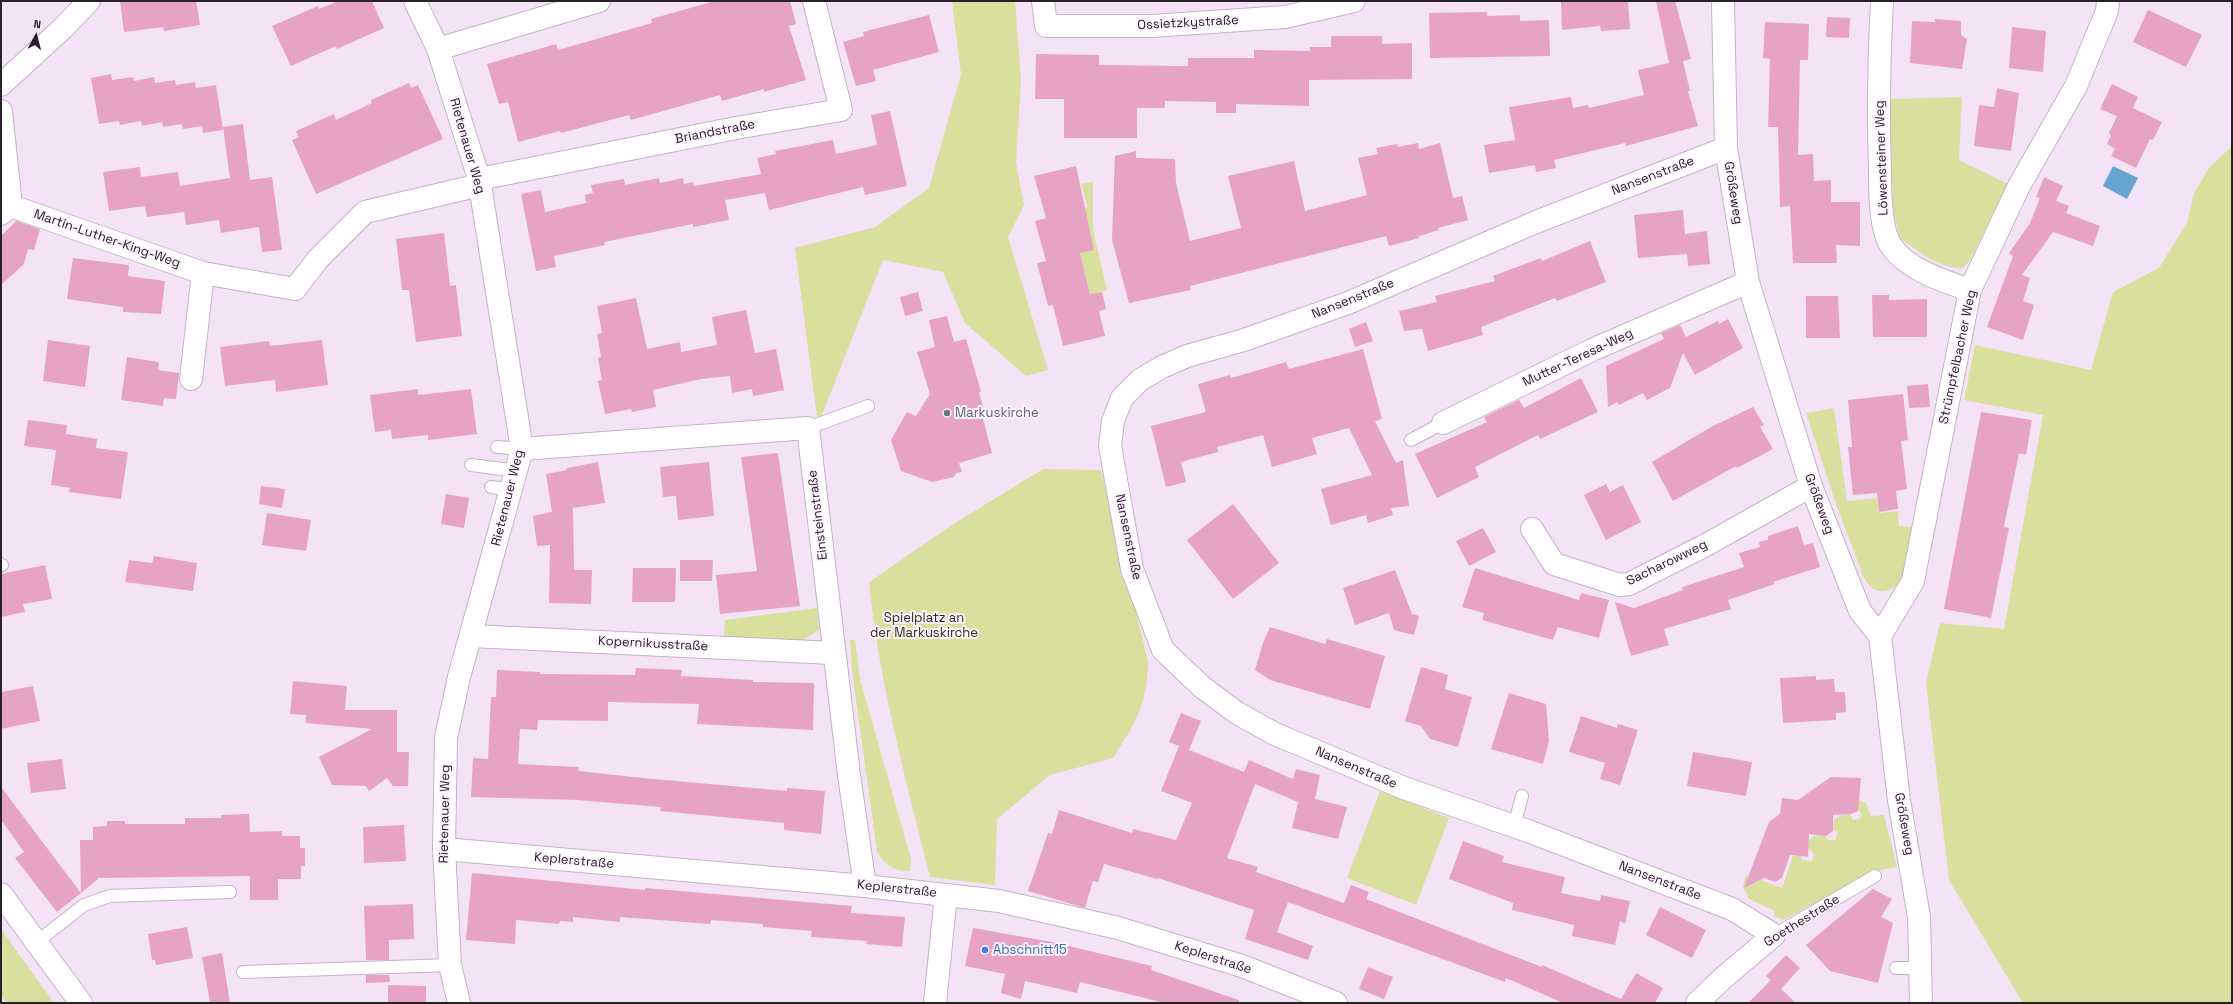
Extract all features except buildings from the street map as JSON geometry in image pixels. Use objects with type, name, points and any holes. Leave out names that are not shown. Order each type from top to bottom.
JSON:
[{"type":"street","points":[[1,85],[90,1]]},
{"type":"street","name":"Rietenauer Weg","points":[[415,1],[438,49],[479,182],[501,345],[522,449],[507,483],[471,636],[459,677],[446,738],[444,849],[450,965],[459,1003]]},
{"type":"street","points":[[438,49],[599,1]]},
{"type":"street","name":"Briandstraße","points":[[479,182],[736,128],[841,110],[814,1]]},
{"type":"street","name":"Ossietzkystraße","points":[[1043,1],[1046,26],[1152,26],[1285,17],[1354,1]]},
{"type":"street","name":"Größeweg","points":[[1723,1],[1726,148],[1748,282],[1811,486],[1860,611],[1880,636],[1899,800],[1918,917],[1922,1003]]},
{"type":"street","name":"Löwensteiner Weg","points":[[1882,1],[1880,42],[1881,209],[1889,242],[1897,253],[1911,264],[1948,283],[1970,290]]},
{"type":"street","name":"Strümpfelbacher Weg","points":[[1880,636],[1913,581],[1970,290],[2019,186],[2076,86],[2107,11],[2108,1]]},
{"type":"street","points":[[1,111],[6,210]]},
{"type":"street","name":"Nansenstraße","points":[[1726,148],[1536,222],[1348,304],[1244,340],[1187,356],[1162,367],[1140,380],[1122,398],[1113,421],[1110,446],[1132,569],[1163,650],[1202,687],[1237,713],[1275,734],[1404,788],[1514,826],[1732,909],[1774,935]]},
{"type":"street","name":"Martin-Luther-King-Weg","points":[[6,210],[203,273],[295,289],[318,259],[365,212],[479,182]]},
{"type":"street","points":[[191,379],[203,273]]},
{"type":"street","name":"Mutter-Teresa-Weg","points":[[1443,423],[1592,350],[1748,282]]},
{"type":"street","points":[[522,449],[747,428],[808,428]]},
{"type":"street","name":"Einsteinstraße","points":[[808,428],[849,774],[865,886]]},
{"type":"street","name":"Sacharowweg","points":[[1532,529],[1554,564],[1620,585],[1628,584],[1706,545],[1811,486]]},
{"type":"street","name":"Kopernikusstraße","points":[[471,636],[834,653]]},
{"type":"street","name":"Keplerstraße","points":[[444,849],[865,886],[999,901],[1118,928],[1242,966],[1336,1003]]},
{"type":"street","points":[[1,894],[81,1003]]},
{"type":"street","points":[[935,1003],[946,895]]},
{"type":"street","name":"Goethestraße","points":[[1697,1003],[1722,979],[1774,935]]},
{"type":"lane","points":[[808,428],[868,406]]},
{"type":"lane","name":"Mutter-Teresa-Weg","points":[[1411,440],[1443,423]]},
{"type":"lane","points":[[497,447],[522,449]]},
{"type":"lane","points":[[471,465],[507,483]]},
{"type":"lane","points":[[1514,826],[1522,796]]},
{"type":"lane","name":"Goethestraße","points":[[1774,935],[1875,876]]},
{"type":"lane","points":[[36,942],[84,905],[110,896],[230,892]]},
{"type":"lane","points":[[243,972],[450,965]]},
{"type":"lane","points":[[1896,968],[1920,968]]},
{"type":"green space","points":[[952,1],[1015,1],[1021,81],[1016,163],[1024,205],[1008,237],[1048,370],[1026,376],[965,323],[943,272],[883,260],[818,425],[795,248],[875,227],[929,188],[961,74]]},
{"type":"green space","points":[[1962,97],[1959,160],[2008,184],[1970,260],[1963,268],[1954,268],[1929,258],[1900,238],[1893,209],[1890,99]]},
{"type":"green space","points":[[2232,142],[2232,1003],[2023,1003],[1949,880],[1926,683],[1940,623],[2004,629],[2043,415],[1964,400],[1975,345],[2091,370],[2113,292],[2159,268],[2187,223],[2194,193],[2209,168],[2230,148]]},
{"type":"green space","points":[[1093,182],[1093,230],[1107,290],[1090,294],[1080,253],[1088,251],[1076,210],[1088,207],[1081,184]]},
{"type":"green space","points":[[1834,408],[1847,501],[1877,498],[1879,513],[1898,511],[1899,526],[1914,527],[1902,582],[1886,591],[1872,588],[1864,578],[1836,504],[1806,413]]},
{"type":"green space","name":"Spielplatz an der Markuskirche","points":[[1043,469],[1101,470],[1148,661],[1146,689],[1143,701],[1134,723],[1113,758],[1050,775],[997,819],[995,885],[930,877],[886,694],[879,657],[869,582],[955,523]]},
{"type":"green space","points":[[817,608],[819,630],[801,641],[724,638],[725,620]]},
{"type":"green space","points":[[850,640],[855,640],[860,679],[911,859],[910,871],[890,867],[886,864],[877,851],[853,679]]},
{"type":"green space","points":[[1380,791],[1449,818],[1416,905],[1347,878]]},
{"type":"green space","points":[[1859,800],[1866,803],[1871,816],[1884,815],[1897,867],[1875,871],[1783,920],[1774,916],[1775,911],[1749,899],[1743,886],[1746,875],[1782,888],[1793,856],[1801,856],[1801,860],[1812,861],[1814,854],[1808,848],[1809,840],[1816,835],[1825,836],[1828,840],[1835,840],[1838,833],[1833,829],[1834,820],[1842,815],[1850,814],[1853,820],[1859,819],[1862,815],[1858,809]]},
{"type":"green space","points":[[1,929],[54,1003],[6,1003],[1,995]]},
{"type":"water","points":[[2113,166],[2138,178],[2127,199],[2103,186]]},
{"type":"place","name":"Markuskirche","points":[[947,413]]},
{"type":"place","name":"Abschnitt15","points":[[985,950]]}]
